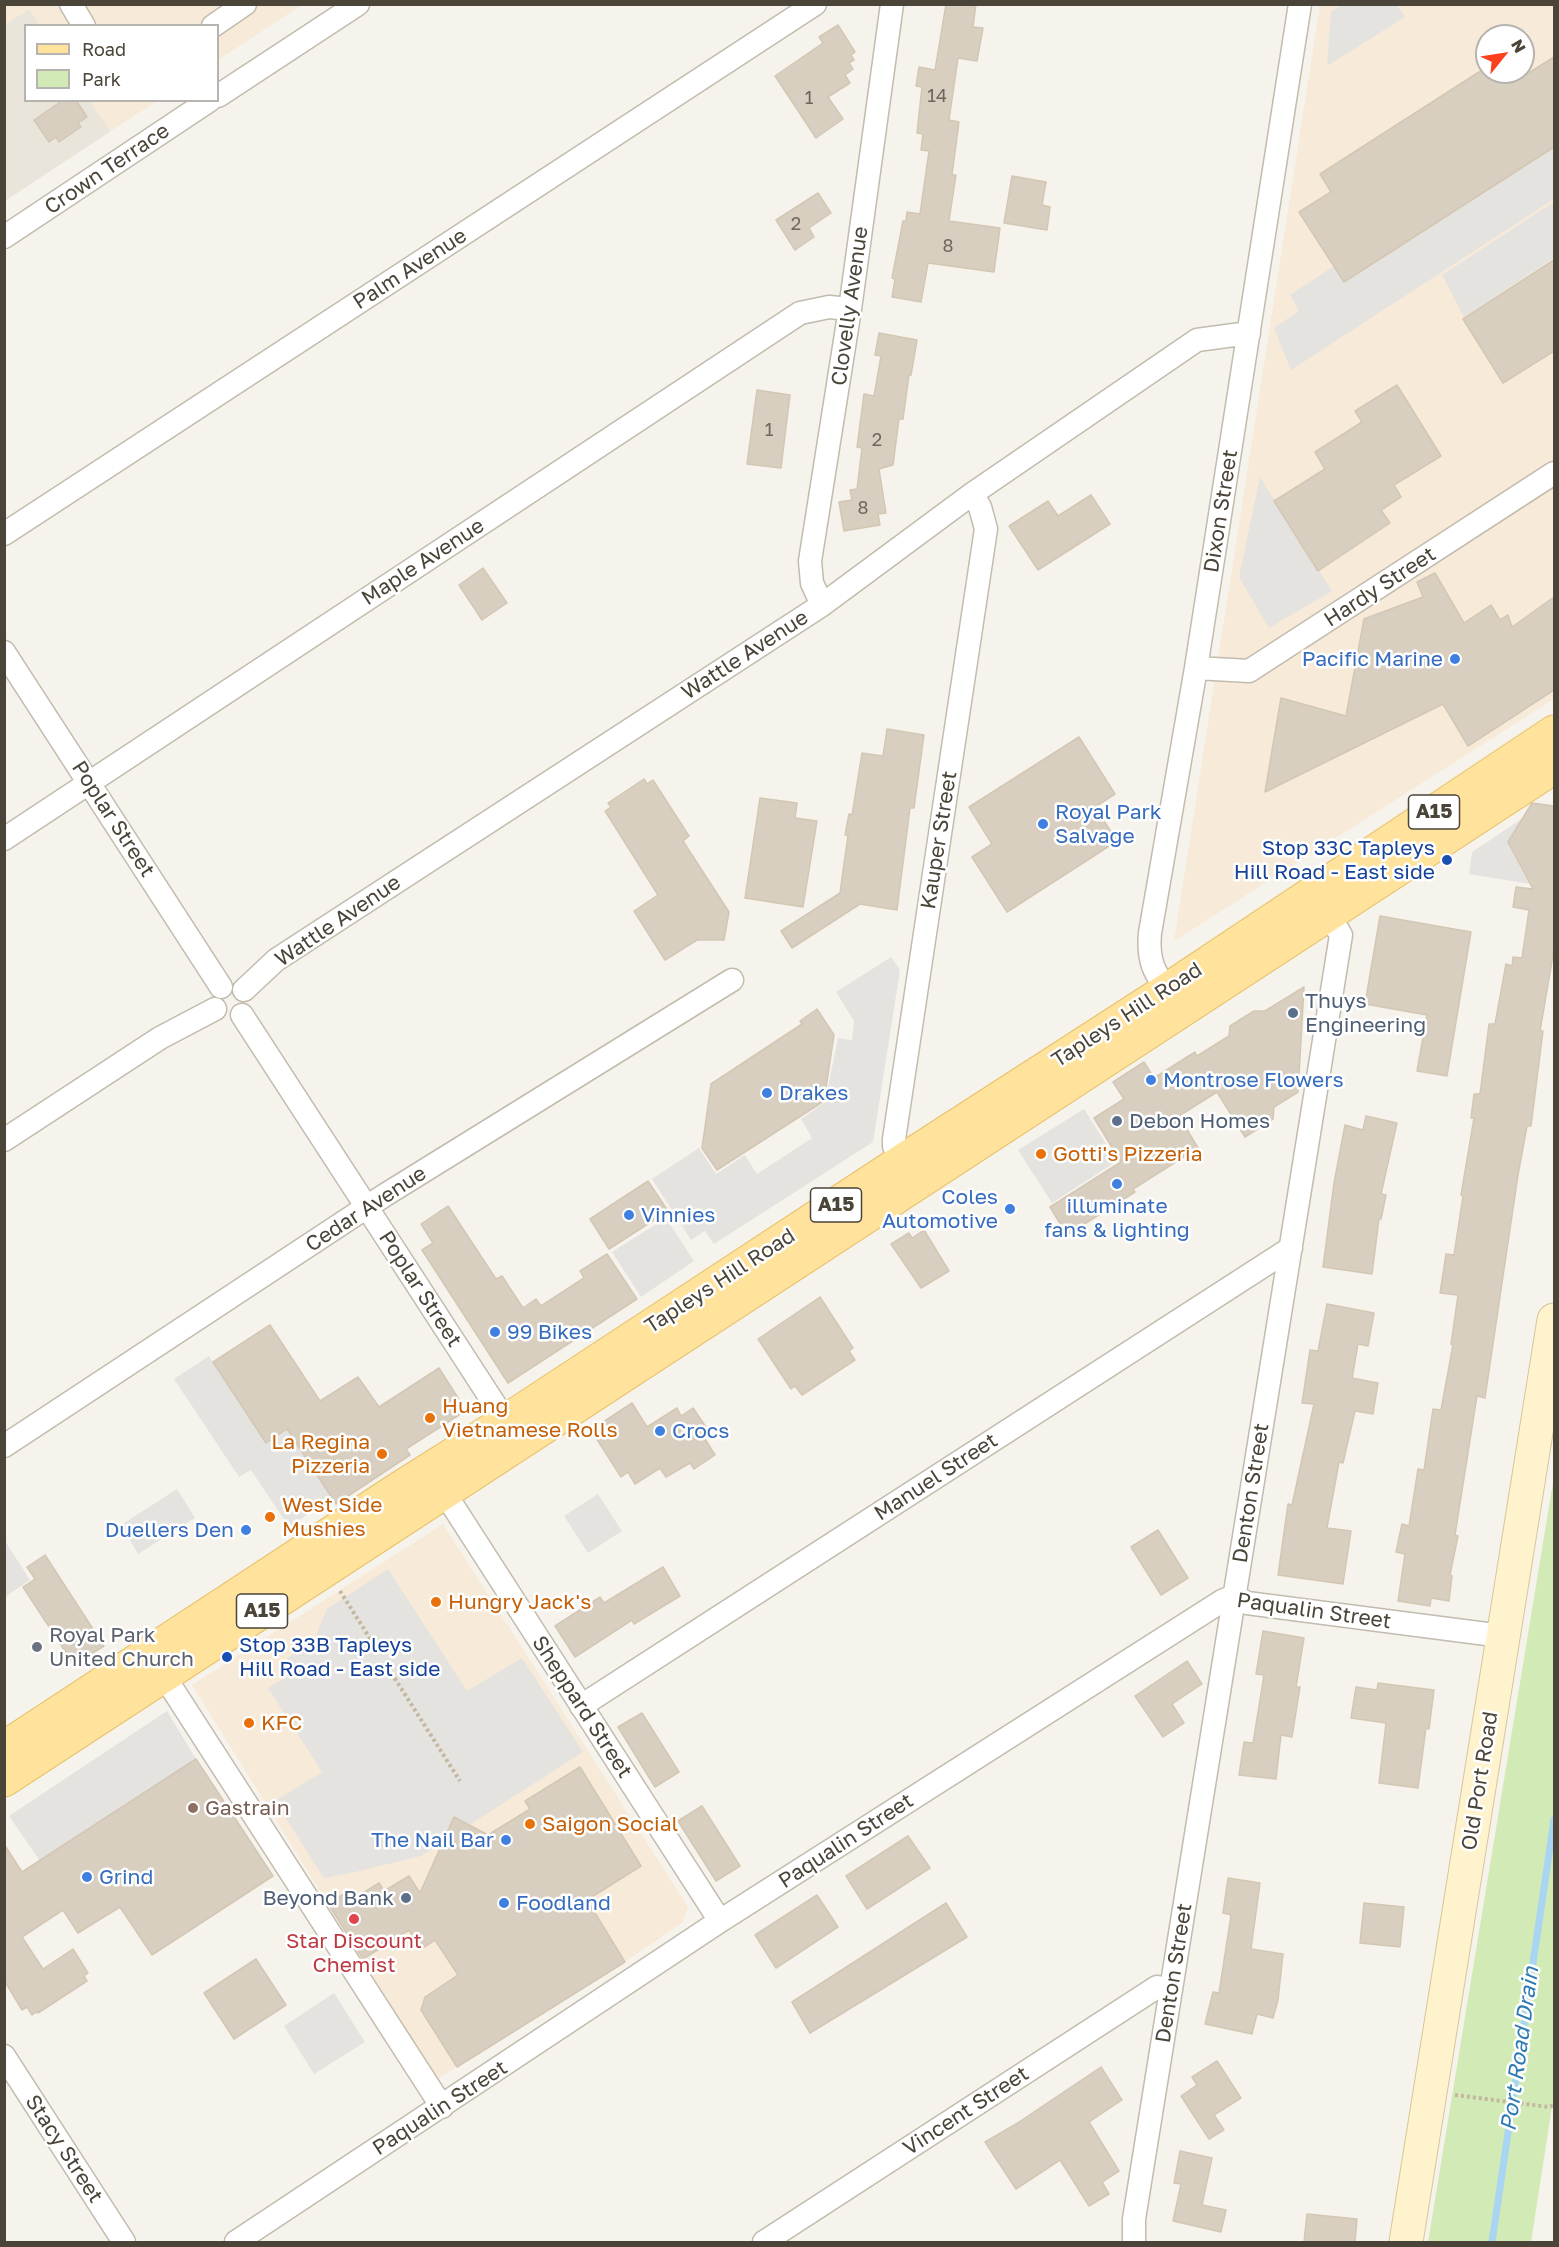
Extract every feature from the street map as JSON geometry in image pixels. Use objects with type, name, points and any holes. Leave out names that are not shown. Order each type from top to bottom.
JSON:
[{"type":"main road","name":"Tapleys Hill Road","points":[[1322,903],[1554,732]]},
{"type":"main road","name":"Tapleys Hill Road","points":[[4,1780],[397,1490],[513,1432],[1322,903],[1521,789],[1554,766]]},
{"type":"main road","points":[[1521,789],[1554,787]]},
{"type":"main road","name":"Old Port Road","points":[[1406,2242],[1554,1320]]},
{"type":"main road","name":"Tapleys Hill Road","points":[[4,1748],[157,1665],[444,1492],[513,1432]]},
{"type":"street","points":[[71,4],[83,24]]},
{"type":"street","points":[[216,24],[244,4]]},
{"type":"street","points":[[219,95],[358,4]]},
{"type":"street","name":"Palm Avenue","points":[[4,534],[815,4]]},
{"type":"street","name":"Clovelly Avenue","points":[[822,605],[812,583],[810,561],[850,309],[892,4]]},
{"type":"street","name":"Dixon Street","points":[[1173,1000],[1153,967],[1148,952],[1150,933],[1196,668],[1300,4]]},
{"type":"street","name":"Crown Terrace","points":[[4,237],[207,102]]},
{"type":"street","name":"Maple Avenue","points":[[4,839],[800,313],[829,307],[850,309]]},
{"type":"street","name":"Wattle Avenue","points":[[244,990],[276,960],[822,605],[972,494],[1197,340],[1249,333]]},
{"type":"street","name":"Hardy Street","points":[[1196,668],[1249,671],[1554,473]]},
{"type":"street","name":"Kauper Street","points":[[908,1172],[894,1146],[894,1139],[986,529],[980,507],[972,494]]},
{"type":"street","name":"Poplar Street","points":[[4,652],[221,987]]},
{"type":"street","name":"Denton Street","points":[[1134,2242],[1134,2219],[1341,935],[1322,903]]},
{"type":"street","name":"Cedar Avenue","points":[[4,1446],[367,1208],[732,980]]},
{"type":"street","points":[[234,985],[244,990],[247,1006],[242,1015],[227,1019],[218,1014],[215,1010],[214,995],[221,987],[234,985]]},
{"type":"street","points":[[4,1140],[160,1038],[215,1010]]},
{"type":"street","name":"Poplar Street","points":[[242,1015],[513,1432]]},
{"type":"street","name":"Manuel Street","points":[[581,1706],[1291,1248]]},
{"type":"street","name":"Sheppard Street","points":[[444,1492],[720,1921]]},
{"type":"street","name":"Paqualin Street","points":[[236,2242],[720,1921],[1222,1601],[1234,1596],[1246,1603],[1502,1636]]},
{"type":"street","points":[[157,1665],[442,2107]]},
{"type":"street","name":"Vincent Street","points":[[764,2242],[1157,1987],[1172,1990]]},
{"type":"street","name":"Stacy Street","points":[[4,2056],[124,2242]]},
{"type":"path","points":[[338,1588],[371,1640]]},
{"type":"path","points":[[385,1663],[460,1781]]},
{"type":"path","points":[[1445,2094],[1549,2107],[1554,2105]]},
{"type":"shaded area","points":[[1342,4],[1397,5],[1405,17],[1327,66],[1331,12]]},
{"type":"shaded area","points":[[5,5],[302,5],[219,59],[219,24],[39,24],[29,9],[5,25]]},
{"type":"shaded area","points":[[1320,5],[1554,5],[1554,699],[1174,941]]},
{"type":"shaded area","points":[[29,8],[39,24],[24,24],[24,102],[91,102],[111,131],[5,201],[5,25]]},
{"type":"shaded area","points":[[91,102],[155,102],[111,131]]},
{"type":"shaded area","points":[[1554,147],[1554,199],[1291,370],[1274,328],[1299,311],[1290,295],[1334,266],[1344,282]]},
{"type":"shaded area","points":[[1554,202],[1554,258],[1464,317],[1442,275]]},
{"type":"shaded area","points":[[1260,477],[1332,591],[1269,628],[1239,577]]},
{"type":"shaded area","points":[[1523,818],[1508,843],[1530,884],[1469,874],[1472,852]]},
{"type":"shaded area","points":[[891,957],[900,970],[873,1142],[714,1244],[705,1231],[691,1240],[652,1179],[699,1148],[716,1174],[745,1155],[757,1174],[812,1138],[801,1119],[825,1102],[838,1038],[852,1040],[854,1021],[836,992]]},
{"type":"shaded area","points":[[1084,1109],[1117,1161],[1052,1203],[1018,1150]]},
{"type":"shaded area","points":[[666,1218],[694,1261],[641,1297],[612,1252]]},
{"type":"shaded area","points":[[209,1356],[266,1443],[287,1429],[332,1498],[289,1527],[251,1470],[239,1477],[174,1379]]},
{"type":"shaded area","points":[[177,1489],[195,1518],[138,1554],[121,1525]]},
{"type":"shaded area","points":[[598,1494],[622,1531],[588,1553],[564,1516]]},
{"type":"shaded area","points":[[443,1524],[688,1907],[683,1922],[625,1962],[437,2079],[192,1685]]},
{"type":"shaded area","points":[[5,1541],[30,1580],[4,1597]]},
{"type":"shaded area","points":[[388,1569],[467,1691],[522,1658],[583,1752],[421,1856],[324,1878],[275,1801],[322,1772],[268,1688],[293,1673],[286,1659],[314,1640],[327,1609]]},
{"type":"shaded area","points":[[167,1711],[196,1759],[40,1861],[9,1816]]},
{"type":"shaded area","points":[[334,1993],[365,2042],[314,2074],[284,2026]]},
{"type":"green space","points":[[1554,1476],[1554,2094],[1531,2242],[1428,2242]]},
{"type":"building","points":[[946,4],[976,4],[973,27],[983,28],[977,61],[958,58],[949,120],[959,122],[952,175],[956,175],[949,221],[1000,228],[994,272],[928,263],[921,302],[892,297],[895,279],[892,278],[903,221],[906,221],[907,212],[920,214],[929,151],[921,150],[923,134],[917,133],[922,87],[916,86],[919,67],[935,70]]},
{"type":"building","points":[[838,25],[855,52],[851,55],[854,60],[849,63],[853,69],[845,75],[850,83],[828,97],[843,119],[816,138],[775,76],[823,43],[819,37]]},
{"type":"building","points":[[1554,57],[1554,147],[1344,282],[1299,212],[1331,192],[1320,174],[1475,75],[1475,84],[1535,84],[1535,69]]},
{"type":"building","points":[[60,102],[77,102],[87,117],[78,123],[81,127],[59,142],[56,137],[49,142],[34,120]]},
{"type":"building","points":[[1012,176],[1046,182],[1042,205],[1050,207],[1047,230],[1004,223]]},
{"type":"building","points":[[818,193],[831,213],[809,228],[814,237],[795,250],[776,220]]},
{"type":"building","points":[[1554,260],[1554,351],[1503,383],[1463,319]]},
{"type":"building","points":[[879,333],[917,340],[911,375],[909,375],[903,419],[899,419],[893,465],[879,469],[886,513],[878,514],[880,525],[844,531],[839,502],[852,500],[850,490],[857,489],[862,448],[857,447],[864,394],[874,396],[881,356],[875,355]]},
{"type":"building","points":[[1397,385],[1441,456],[1394,485],[1401,497],[1381,510],[1390,523],[1318,571],[1274,501],[1325,469],[1315,452],[1362,422],[1355,411]]},
{"type":"building","points":[[757,390],[790,395],[781,468],[747,464]]},
{"type":"building","points":[[1091,495],[1110,524],[1038,570],[1009,526],[1048,501],[1058,516]]},
{"type":"building","points":[[483,568],[507,603],[482,620],[459,585]]},
{"type":"building","name":"Pacific Marine","points":[[1435,573],[1464,623],[1491,605],[1500,620],[1508,615],[1512,627],[1554,597],[1554,690],[1468,746],[1443,704],[1265,792],[1281,698],[1346,716],[1364,619],[1423,597],[1417,582]]},
{"type":"building","points":[[887,729],[924,735],[914,808],[910,808],[897,910],[860,904],[792,948],[781,931],[840,893],[848,835],[845,835],[849,814],[852,815],[862,753],[883,756]]},
{"type":"building","name":"Royal Park Salvage","points":[[1079,737],[1115,794],[1095,807],[1117,841],[1007,912],[972,857],[992,844],[969,807]]},
{"type":"building","points":[[644,779],[647,784],[653,780],[689,836],[683,841],[729,912],[724,940],[697,940],[665,960],[634,911],[658,895],[605,811],[611,807],[608,803]]},
{"type":"building","points":[[760,798],[797,803],[795,818],[817,821],[803,907],[745,898]]},
{"type":"building","points":[[1532,803],[1554,806],[1554,949],[1540,1031],[1543,1031],[1531,1126],[1527,1126],[1518,1175],[1485,1398],[1477,1396],[1455,1535],[1458,1536],[1450,1575],[1452,1576],[1449,1601],[1431,1598],[1430,1606],[1398,1601],[1405,1554],[1396,1552],[1402,1524],[1409,1526],[1418,1469],[1424,1470],[1433,1409],[1441,1410],[1453,1345],[1451,1344],[1458,1295],[1440,1293],[1446,1254],[1454,1255],[1474,1118],[1471,1118],[1474,1094],[1480,1094],[1489,1024],[1495,1024],[1506,964],[1512,966],[1513,957],[1522,958],[1529,910],[1513,907],[1516,887],[1533,889],[1508,842]]},
{"type":"building","points":[[1380,916],[1471,932],[1447,1076],[1417,1071],[1427,1015],[1365,1004]]},
{"type":"building","points":[[1304,987],[1298,1092],[1274,1107],[1273,1119],[1245,1137],[1217,1092],[1179,1116],[1198,1148],[1133,1189],[1135,1192],[1067,1235],[1050,1207],[1121,1162],[1094,1118],[1124,1099],[1113,1082],[1144,1062],[1154,1078],[1195,1052],[1197,1056],[1229,1036],[1230,1026],[1254,1011],[1265,1011]]},
{"type":"building","name":"Drakes","points":[[817,1009],[834,1035],[824,1101],[717,1170],[702,1148],[711,1084],[802,1024],[800,1021]]},
{"type":"building","points":[[1366,1116],[1397,1123],[1381,1194],[1386,1195],[1381,1219],[1379,1219],[1372,1274],[1323,1267],[1334,1183],[1345,1125],[1363,1130]]},
{"type":"building","name":"Vinnies","points":[[648,1181],[668,1211],[609,1249],[590,1219]]},
{"type":"building","points":[[448,1206],[496,1279],[502,1276],[523,1308],[536,1299],[541,1306],[584,1278],[580,1271],[607,1254],[637,1299],[508,1383],[422,1250],[433,1243],[421,1224]]},
{"type":"building","points":[[924,1230],[949,1271],[921,1288],[891,1244],[909,1233],[912,1238]]},
{"type":"building","points":[[820,1297],[853,1348],[849,1351],[855,1360],[802,1395],[795,1386],[791,1389],[758,1339]]},
{"type":"building","points":[[1327,1304],[1374,1313],[1368,1346],[1358,1344],[1352,1378],[1378,1383],[1373,1414],[1355,1411],[1343,1463],[1339,1462],[1327,1528],[1351,1531],[1343,1584],[1278,1575],[1288,1504],[1292,1505],[1314,1404],[1302,1403],[1310,1350],[1318,1351]]},
{"type":"building","points":[[270,1325],[320,1401],[358,1377],[379,1407],[439,1368],[460,1401],[459,1415],[406,1449],[410,1455],[336,1504],[287,1429],[266,1443],[213,1362]]},
{"type":"building","points":[[632,1403],[647,1427],[677,1408],[681,1416],[693,1408],[706,1427],[700,1431],[715,1455],[694,1469],[690,1463],[666,1477],[660,1468],[635,1484],[628,1472],[621,1477],[591,1430]]},
{"type":"building","points":[[1158,1530],[1188,1578],[1161,1595],[1131,1547]]},
{"type":"building","points":[[45,1555],[104,1646],[74,1665],[23,1587],[35,1579],[27,1567]]},
{"type":"building","points":[[663,1567],[680,1596],[634,1624],[632,1620],[575,1657],[555,1626],[600,1597],[604,1603]]},
{"type":"building","points":[[1263,1631],[1304,1638],[1296,1687],[1300,1687],[1292,1737],[1281,1735],[1276,1779],[1239,1775],[1244,1742],[1253,1743],[1264,1675],[1256,1674]]},
{"type":"building","points":[[1187,1661],[1202,1684],[1172,1704],[1184,1723],[1163,1737],[1135,1696]]},
{"type":"building","points":[[1378,1683],[1434,1690],[1418,1788],[1379,1783],[1386,1723],[1351,1718],[1356,1687],[1377,1690]]},
{"type":"building","points":[[642,1713],[679,1772],[655,1787],[618,1727]]},
{"type":"building","points":[[196,1759],[273,1876],[152,1955],[120,1907],[78,1933],[63,1910],[22,1937],[43,1969],[73,1949],[88,1973],[84,1976],[87,1981],[38,2013],[38,2011],[32,2015],[27,2007],[22,2010],[4,1980],[4,1844],[22,1872]]},
{"type":"building","points":[[580,1767],[641,1866],[587,1900],[625,1962],[457,2067],[421,2010],[425,1997],[458,1975],[435,1940],[421,1949],[409,1930],[363,1959],[328,1904],[350,1890],[355,1898],[379,1883],[384,1891],[409,1876],[420,1893],[454,1817],[488,1835],[530,1809],[525,1801]]},
{"type":"building","points":[[702,1806],[740,1866],[716,1881],[678,1821]]},
{"type":"building","points":[[908,1836],[930,1868],[867,1909],[846,1876]]},
{"type":"building","points":[[1228,1878],[1260,1883],[1251,1949],[1283,1954],[1278,2000],[1273,2018],[1257,2014],[1252,2034],[1205,2024],[1213,1992],[1219,1993],[1231,1915],[1223,1913]]},
{"type":"building","points":[[817,1895],[838,1927],[776,1968],[755,1935]]},
{"type":"building","points":[[946,1903],[967,1937],[810,2033],[792,2002]]},
{"type":"building","points":[[1364,1903],[1404,1907],[1400,1947],[1360,1943]]},
{"type":"building","points":[[256,1959],[286,2005],[234,2039],[204,1993]]},
{"type":"building","points":[[1217,2061],[1241,2098],[1214,2115],[1224,2130],[1209,2139],[1181,2096],[1197,2085],[1192,2077]]},
{"type":"building","points":[[1101,2067],[1122,2100],[1089,2122],[1119,2171],[1102,2182],[1109,2194],[1089,2206],[1060,2160],[1016,2189],[985,2142]]},
{"type":"building","points":[[1180,2151],[1212,2158],[1202,2205],[1226,2210],[1221,2232],[1173,2221],[1181,2184],[1174,2183]]},
{"type":"building","points":[[1307,2214],[1357,2219],[1355,2242],[1304,2242]]},
{"type":"waterway","name":"Port Road Drain","points":[[1492,2242],[1554,1820]]},
{"type":"place","name":"Pacific Marine","points":[[1455,659]]},
{"type":"place","name":"Royal Park Salvage","points":[[1043,824]]},
{"type":"place","name":"Stop 33C Tapleys Hill Road - East side","points":[[1447,860]]},
{"type":"place","name":"Thuys Engineering","points":[[1293,1013]]},
{"type":"place","name":"Montrose Flowers","points":[[1151,1080]]},
{"type":"place","name":"Drakes","points":[[767,1093]]},
{"type":"place","name":"Debon Homes","points":[[1117,1121]]},
{"type":"place","name":"Gotti's Pizzeria","points":[[1041,1154]]},
{"type":"place","name":"illuminate fans & lighting","points":[[1117,1184]]},
{"type":"place","name":"Coles Automotive","points":[[1010,1209]]},
{"type":"place","name":"Vinnies","points":[[629,1215]]},
{"type":"place","name":"99 Bikes","points":[[495,1332]]},
{"type":"place","name":"Huang Vietnamese Rolls","points":[[430,1418]]},
{"type":"place","name":"Crocs","points":[[660,1431]]},
{"type":"place","name":"La Regina Pizzeria","points":[[382,1454]]},
{"type":"place","name":"West Side Mushies","points":[[270,1517]]},
{"type":"place","name":"Duellers Den","points":[[246,1530]]},
{"type":"place","name":"Hungry Jack's","points":[[436,1602]]},
{"type":"place","name":"Royal Park United Church","points":[[37,1647]]},
{"type":"place","name":"Stop 33B Tapleys Hill Road - East side","points":[[227,1657]]},
{"type":"place","name":"KFC","points":[[249,1723]]},
{"type":"place","name":"Gastrain","points":[[193,1808]]},
{"type":"place","name":"Saigon Social","points":[[530,1824]]},
{"type":"place","name":"The Nail Bar","points":[[506,1840]]},
{"type":"place","name":"Grind","points":[[87,1877]]},
{"type":"place","name":"Beyond Bank","points":[[406,1898]]},
{"type":"place","name":"Foodland","points":[[504,1903]]},
{"type":"place","name":"Star Discount Chemist","points":[[354,1919]]}]
